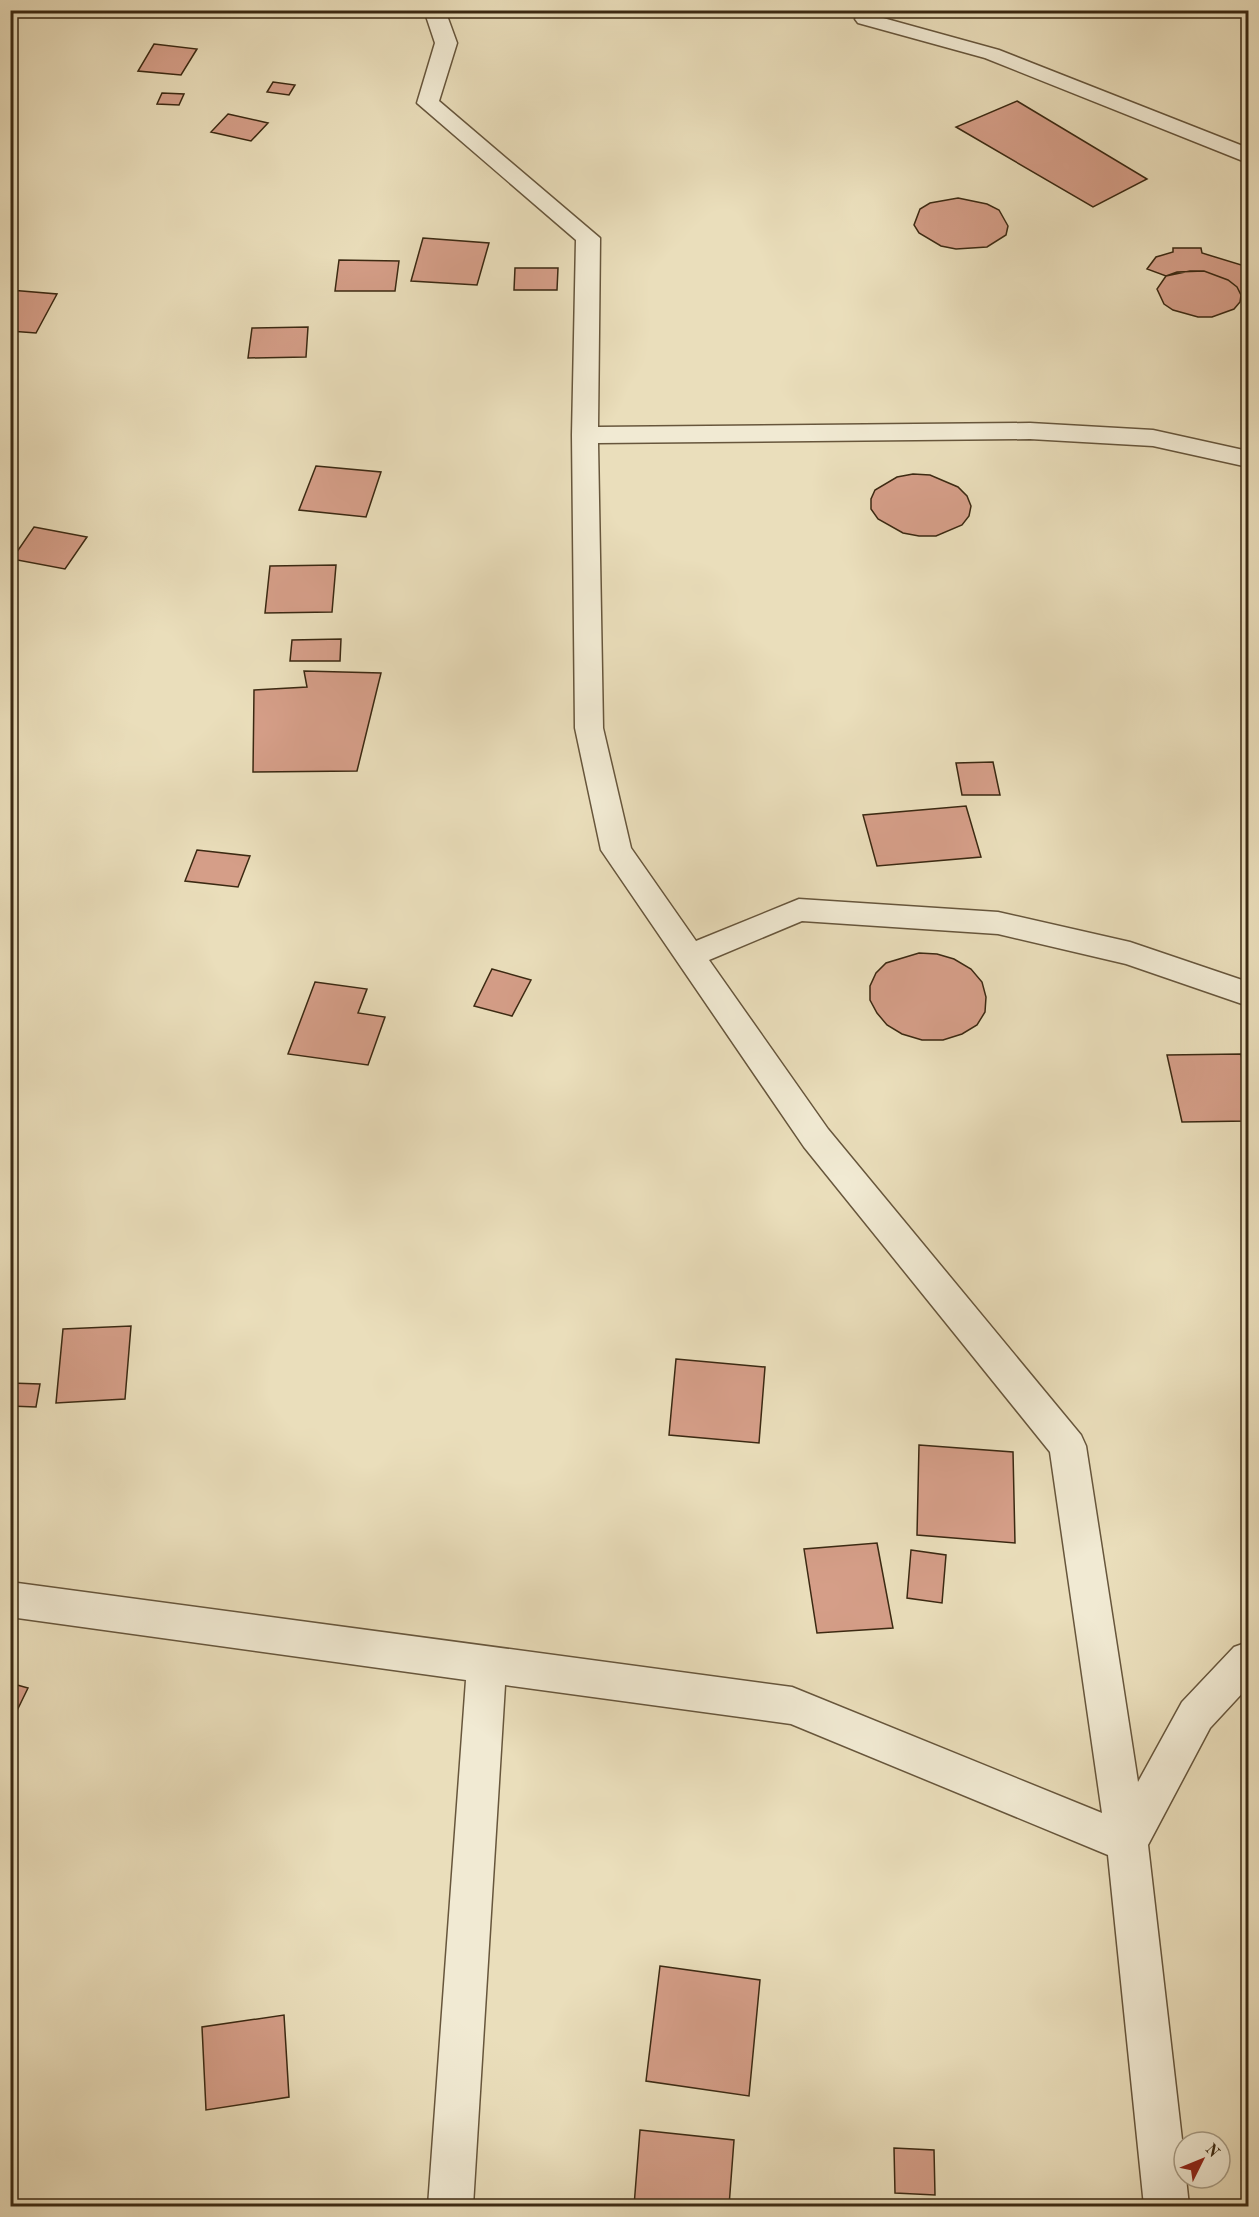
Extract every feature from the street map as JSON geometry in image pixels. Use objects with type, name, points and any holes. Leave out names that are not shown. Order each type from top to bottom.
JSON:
[{"type":"street","points":[[434,10],[446,43],[428,103],[588,238],[585,435],[589,728],[616,850],[816,1138],[1068,1446],[1127,1843],[1167,2206]]},
{"type":"street","points":[[865,19],[992,54],[1248,156]]},
{"type":"street","points":[[585,435],[1030,430],[1153,438],[1248,459]]},
{"type":"street","points":[[689,956],[799,910],[998,923],[1130,952],[1248,994]]},
{"type":"street","points":[[10,1599],[792,1706],[1127,1843]]},
{"type":"street","points":[[1127,1843],[1196,1715],[1248,1660]]},
{"type":"street","points":[[450,2206],[487,1664]]},
{"type":"building","points":[[154,44],[197,49],[181,75],[138,71]]},
{"type":"building","points":[[273,82],[295,85],[289,95],[267,92]]},
{"type":"building","points":[[162,93],[184,94],[179,105],[157,104]]},
{"type":"building","points":[[1017,101],[1147,179],[1093,207],[956,127]]},
{"type":"building","points":[[228,114],[268,123],[251,141],[211,132]]},
{"type":"building","points":[[958,198],[987,204],[999,210],[1008,226],[1006,235],[987,247],[956,249],[941,246],[919,233],[914,225],[920,209],[930,203]]},
{"type":"building","points":[[423,238],[489,243],[477,285],[411,281]]},
{"type":"building","points":[[1173,248],[1201,248],[1202,253],[1248,267],[1248,272],[1242,280],[1248,286],[1248,295],[1241,295],[1237,287],[1228,280],[1204,271],[1177,272],[1166,276],[1147,269],[1156,257],[1173,252]]},
{"type":"building","points":[[339,260],[399,261],[395,291],[335,291]]},
{"type":"building","points":[[515,268],[558,268],[557,290],[514,290]]},
{"type":"building","points":[[1190,271],[1204,271],[1228,280],[1237,287],[1241,295],[1240,302],[1234,309],[1212,317],[1198,317],[1173,310],[1164,304],[1157,289],[1166,276]]},
{"type":"building","points":[[10,290],[57,294],[36,333],[10,331]]},
{"type":"building","points":[[308,327],[306,357],[248,358],[252,328]]},
{"type":"building","points":[[316,466],[381,472],[366,517],[299,510]]},
{"type":"building","points":[[913,474],[930,475],[958,487],[967,496],[971,506],[969,516],[962,525],[936,536],[919,536],[903,533],[878,519],[871,509],[871,499],[875,490],[897,477]]},
{"type":"building","points":[[34,527],[87,537],[65,569],[12,559]]},
{"type":"building","points":[[336,565],[332,612],[265,613],[270,566]]},
{"type":"building","points":[[341,639],[340,661],[290,661],[292,640]]},
{"type":"building","points":[[304,671],[381,673],[357,771],[253,772],[254,690],[307,687]]},
{"type":"building","points":[[993,762],[1000,795],[962,795],[956,763]]},
{"type":"building","points":[[966,806],[981,857],[877,866],[863,815]]},
{"type":"building","points":[[197,850],[250,856],[238,887],[185,881]]},
{"type":"building","points":[[919,953],[937,954],[954,959],[971,969],[982,982],[986,997],[985,1012],[977,1025],[962,1034],[943,1040],[922,1040],[902,1034],[887,1025],[877,1013],[870,1000],[870,986],[876,973],[886,963]]},
{"type":"building","points":[[492,969],[531,980],[512,1016],[474,1006]]},
{"type":"building","points":[[315,982],[367,989],[358,1013],[385,1017],[368,1065],[288,1054]]},
{"type":"building","points":[[1241,1054],[1248,1083],[1248,1121],[1182,1122],[1167,1055]]},
{"type":"building","points":[[131,1326],[125,1399],[56,1403],[63,1329]]},
{"type":"building","points":[[676,1359],[765,1367],[759,1443],[669,1435]]},
{"type":"building","points":[[10,1383],[40,1384],[36,1407],[10,1406]]},
{"type":"building","points":[[919,1445],[1013,1452],[1015,1543],[917,1535]]},
{"type":"building","points":[[877,1543],[893,1628],[817,1633],[804,1549]]},
{"type":"building","points":[[911,1550],[946,1555],[942,1603],[907,1598]]},
{"type":"building","points":[[10,1683],[28,1688],[10,1725]]},
{"type":"building","points":[[660,1966],[760,1980],[749,2096],[646,2081]]},
{"type":"building","points":[[284,2015],[289,2097],[206,2110],[202,2027]]},
{"type":"building","points":[[640,2130],[734,2140],[729,2206],[634,2206]]},
{"type":"building","points":[[894,2148],[934,2150],[935,2195],[895,2193]]}]
